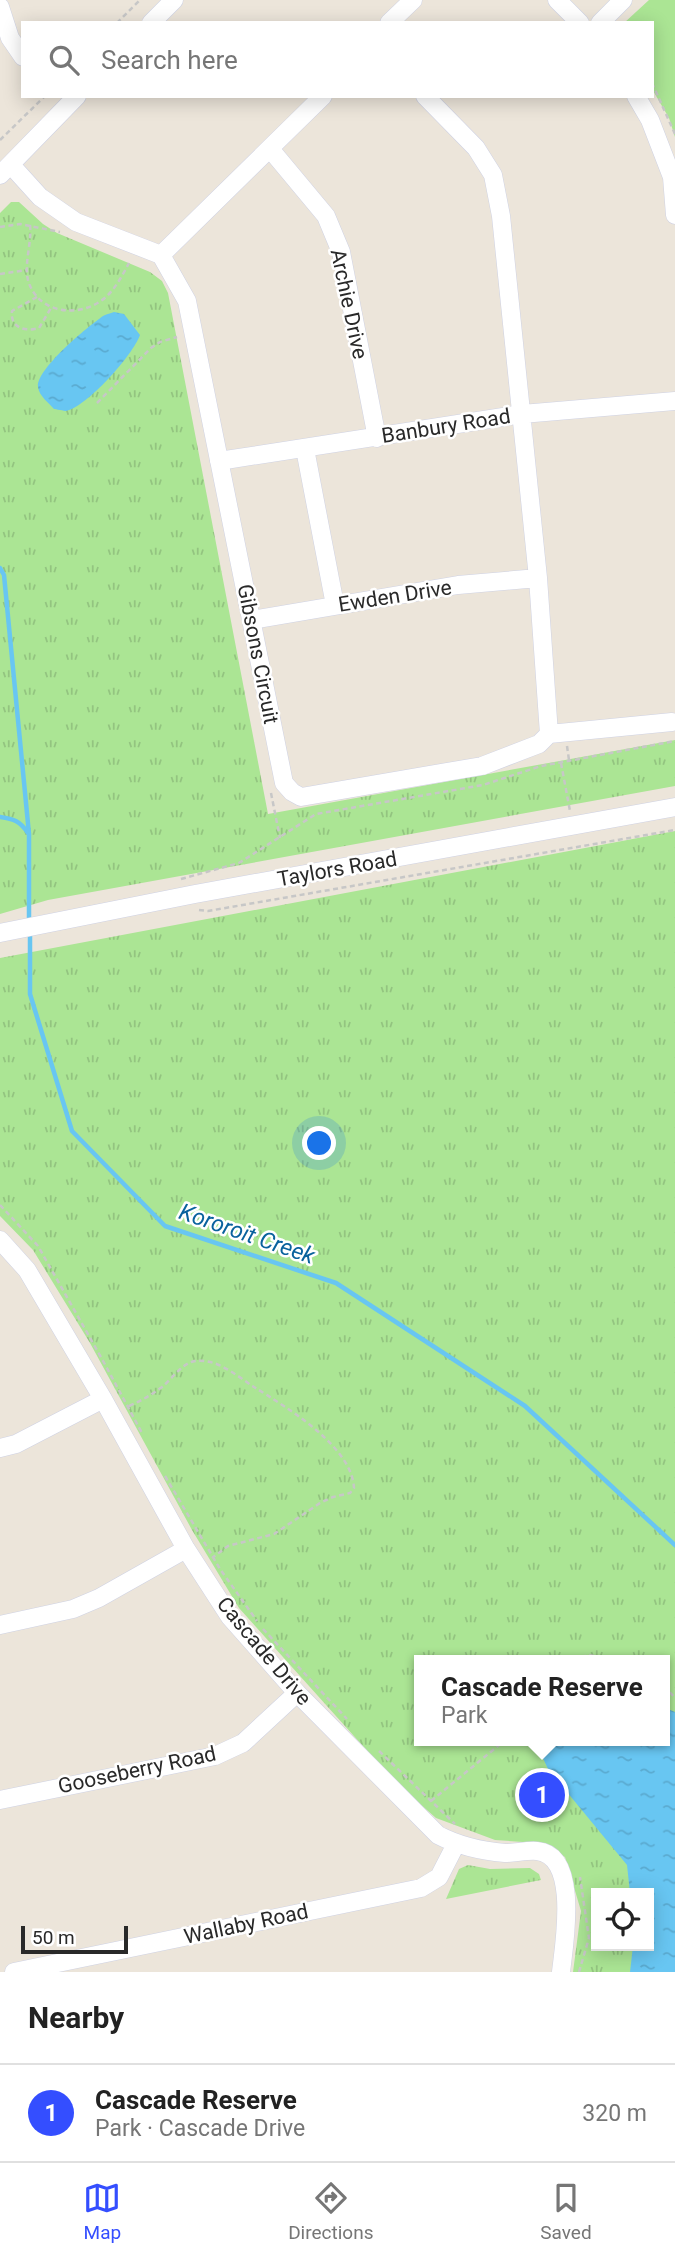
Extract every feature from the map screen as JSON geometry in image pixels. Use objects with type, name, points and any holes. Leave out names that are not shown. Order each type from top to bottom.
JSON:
[{"type":"street","points":[[153,21],[174,0]]},
{"type":"street","points":[[391,21],[413,0]]},
{"type":"street","points":[[557,0],[578,21]]},
{"type":"street","points":[[602,21],[623,0]]},
{"type":"street","points":[[0,7],[10,38],[21,54]]},
{"type":"street","points":[[68,99],[5,170],[76,222],[161,255],[321,98]]},
{"type":"street","points":[[427,98],[476,148],[493,175],[502,216],[538,578],[549,734]]},
{"type":"street","points":[[637,98],[650,120],[672,177],[675,215]]},
{"type":"street","name":"Archie Drive","points":[[271,150],[326,216],[341,252],[377,438]]},
{"type":"street","name":"Gibsons Circuit","points":[[161,255],[187,301],[284,783]]},
{"type":"street","name":"Banbury Road","points":[[219,461],[522,414],[675,401]]},
{"type":"street","points":[[305,449],[335,605]]},
{"type":"street","name":"Ewden Drive","points":[[252,620],[458,585],[538,578]]},
{"type":"street","points":[[284,783],[301,797],[482,766],[539,744],[549,734],[671,722]]},
{"type":"street","name":"Taylors Road","points":[[0,933],[675,807]]},
{"type":"street","name":"Cascade Drive","points":[[0,1240],[27,1270],[103,1399],[186,1549],[230,1617],[297,1693],[438,1835],[456,1835],[506,1853],[540,1851],[552,1857],[560,1869],[568,1920],[561,1972]]},
{"type":"street","points":[[0,1448],[16,1444],[103,1399]]},
{"type":"street","points":[[0,1625],[43,1617],[99,1598],[186,1549]]},
{"type":"street","name":"Gooseberry Road","points":[[0,1800],[215,1756],[243,1743],[297,1693]]},
{"type":"street","name":"Wallaby Road","points":[[14,1972],[421,1888],[439,1877],[456,1835]]},
{"type":"path","points":[[119,21],[140,0]]},
{"type":"path","points":[[654,87],[675,134]]},
{"type":"path","points":[[0,141],[43,98]]},
{"type":"path","points":[[0,227],[20,224],[64,233]]},
{"type":"path","points":[[30,225],[32,239],[27,270],[29,280],[37,297],[51,307],[66,311],[95,303],[107,296],[129,263]]},
{"type":"path","points":[[124,257],[136,262]]},
{"type":"path","points":[[0,274],[27,270]]},
{"type":"path","points":[[37,297],[12,311],[11,319],[15,324],[28,330],[39,328],[51,307]]},
{"type":"path","points":[[97,403],[151,348],[169,339],[194,334]]},
{"type":"path","points":[[179,880],[239,863],[316,814],[483,785],[541,766],[675,741]]},
{"type":"path","points":[[561,763],[572,825]]},
{"type":"path","points":[[280,838],[269,786],[284,783]]},
{"type":"path","points":[[196,910],[208,911],[675,830]]},
{"type":"path","points":[[0,1205],[38,1247],[145,1438]]},
{"type":"path","points":[[128,1407],[152,1395],[191,1362],[210,1362],[293,1412],[332,1447],[348,1469],[355,1488],[350,1493],[320,1503],[274,1534],[228,1546],[213,1557]]},
{"type":"path","points":[[162,1470],[213,1557],[258,1623],[353,1725]]},
{"type":"path","points":[[372,1744],[431,1801],[456,1835]]},
{"type":"path","points":[[415,1813],[498,1746]]},
{"type":"path","points":[[577,1871],[582,1881],[589,1938],[579,1972]]},
{"type":"green space","points":[[649,0],[675,0],[675,137],[669,118],[654,92],[654,21],[626,21]]},
{"type":"green space","points":[[11,202],[19,202],[57,233],[150,272],[162,281],[168,293],[268,814],[675,740],[675,786],[48,900],[0,914],[0,213]]},
{"type":"green space","points":[[675,831],[675,1972],[573,1972],[581,1911],[565,1857],[538,1843],[495,1840],[436,1818],[397,1784],[239,1608],[192,1530],[90,1343],[33,1250],[0,1216],[0,958]]},
{"type":"green space","points":[[468,1865],[490,1869],[530,1868],[539,1874],[541,1880],[446,1899],[459,1869]]},
{"type":"water","points":[[114,312],[124,314],[140,335],[136,344],[108,379],[85,400],[66,411],[54,409],[42,396],[38,387],[39,380],[62,350],[102,316]]},
{"type":"water","points":[[670,1710],[675,1712],[675,1972],[630,1972],[632,1951],[654,1951],[654,1888],[629,1888],[627,1865],[548,1769],[537,1746],[670,1746]]},
{"type":"waterway","name":"Kororoit Creek","points":[[0,568],[4,575],[29,834],[29,922]]},
{"type":"waterway","points":[[0,817],[16,821],[28,833]]},
{"type":"waterway","name":"Kororoit Creek","points":[[30,931],[30,994],[72,1131],[165,1226],[336,1283],[525,1406],[675,1545]]},
{"type":"place","name":"Cascade Reserve","points":[[542,1795]]}]
